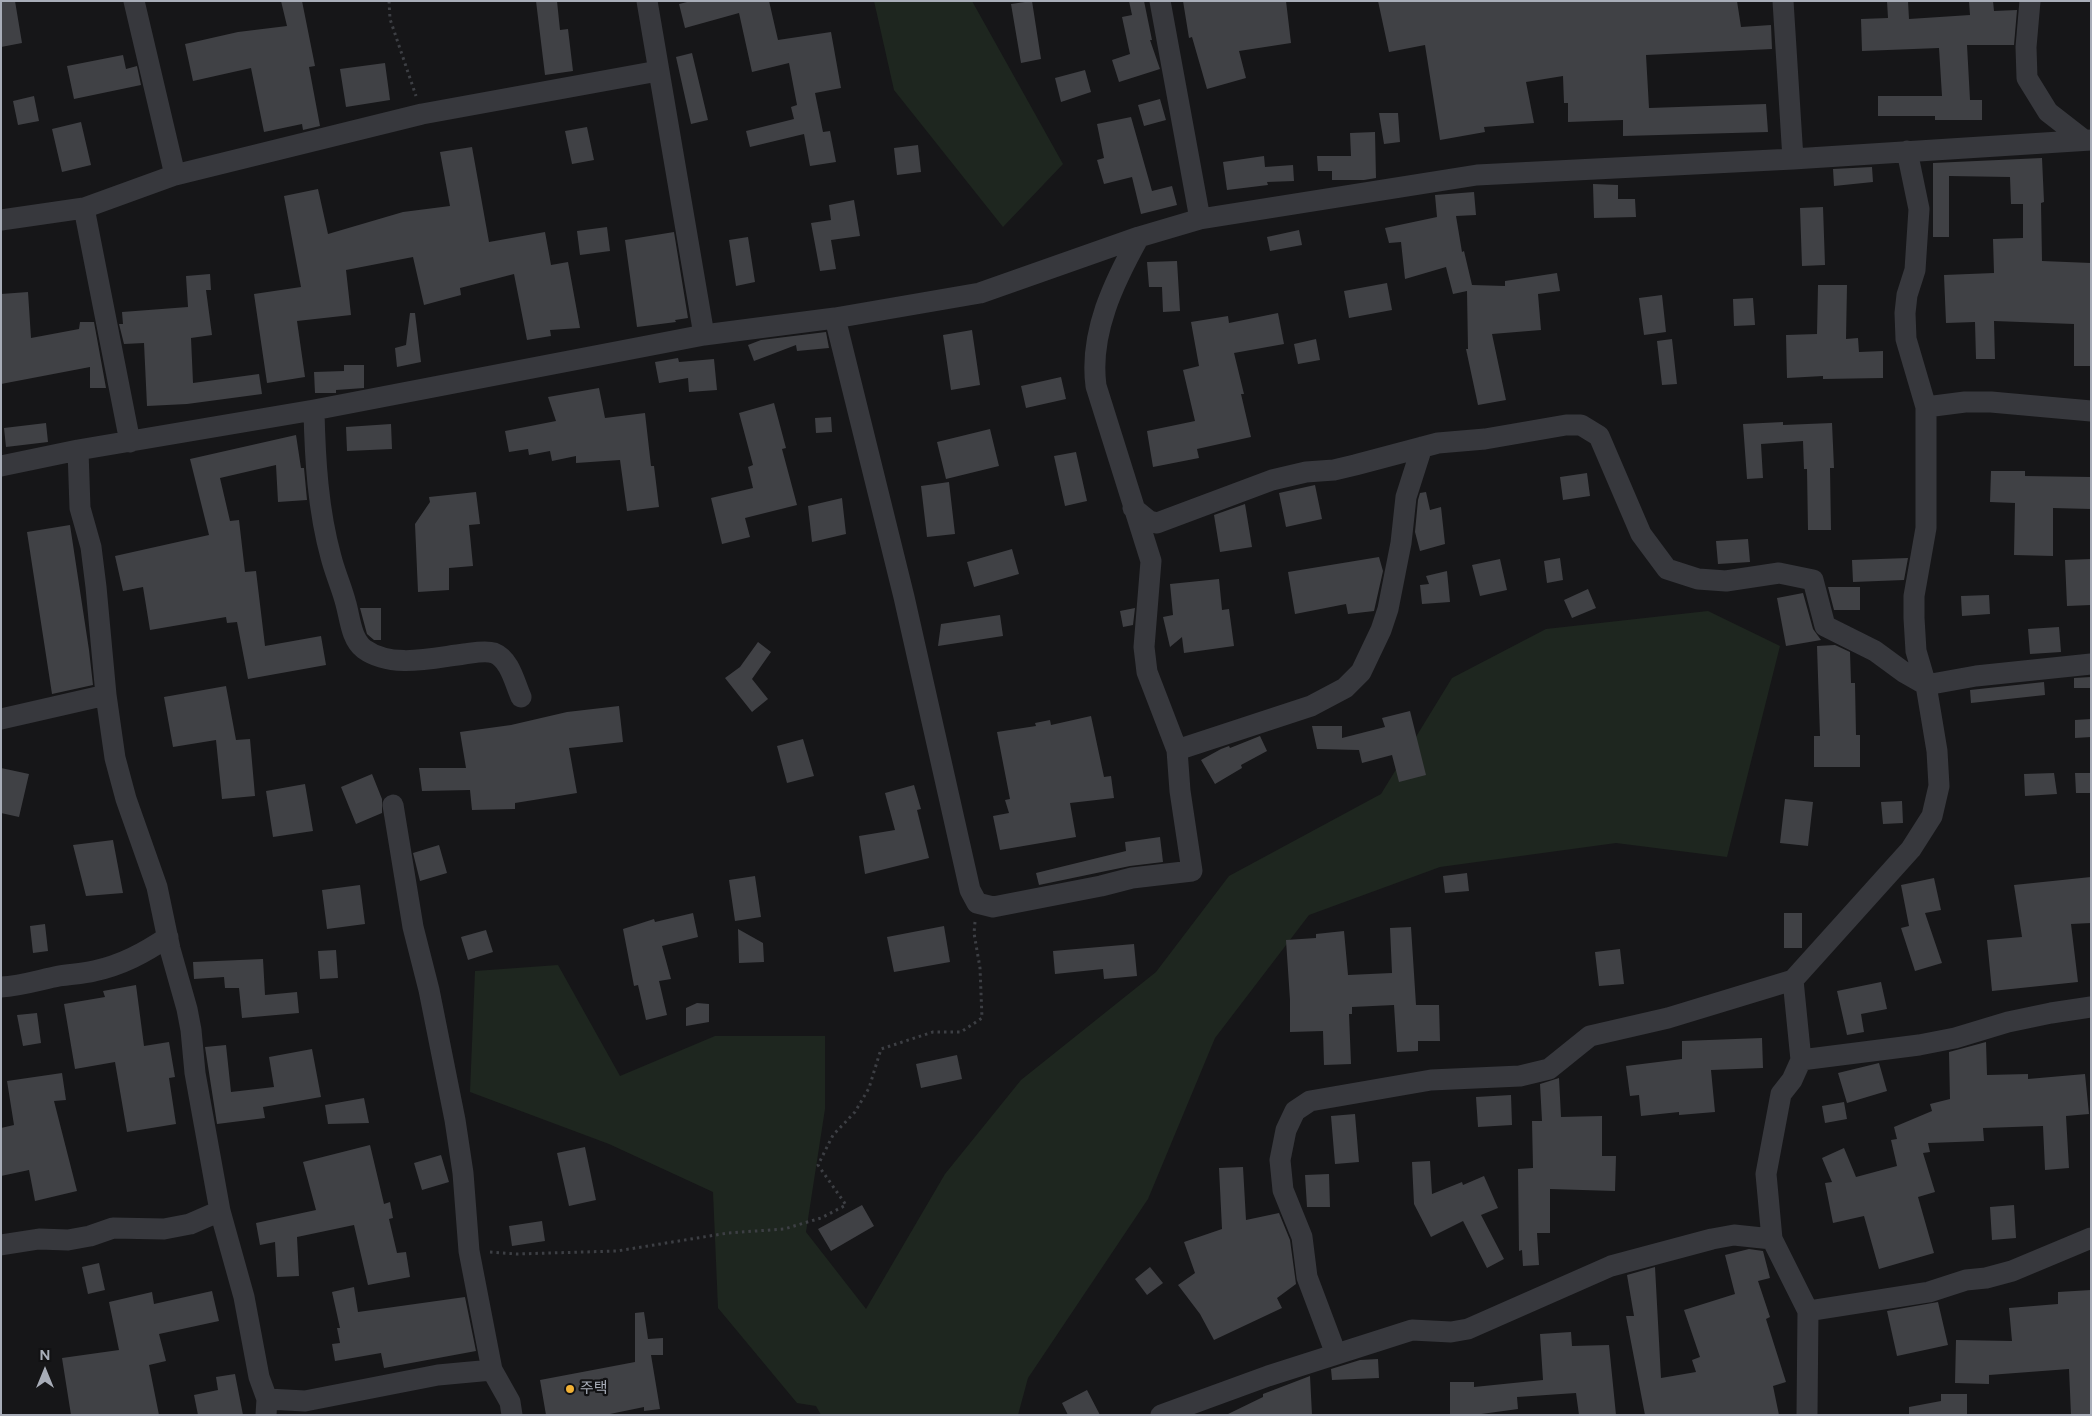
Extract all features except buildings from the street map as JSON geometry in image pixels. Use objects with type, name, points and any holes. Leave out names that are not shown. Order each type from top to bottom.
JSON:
[{"type":"street","points":[[134,1],[176,175]]},
{"type":"street","points":[[647,1],[704,335]]},
{"type":"street","points":[[1160,1],[1200,220]]},
{"type":"street","points":[[1783,1],[1793,159]]},
{"type":"street","points":[[2030,1],[2026,47],[2027,78],[2048,112],[2088,140]]},
{"type":"street","points":[[1,220],[84,208],[176,175],[422,114],[658,71]]},
{"type":"street","points":[[1,466],[78,450],[314,410],[704,335],[835,318],[980,293],[1139,237],[1200,220],[1476,175],[1793,159],[2088,140]]},
{"type":"street","points":[[1336,1354],[1307,1276],[1302,1237],[1283,1190],[1280,1160],[1286,1130],[1296,1111],[1310,1101],[1431,1080],[1520,1076],[1549,1069],[1590,1036],[1668,1018],[1793,980],[1911,849],[1932,816],[1939,786],[1937,752],[1926,685],[1916,651],[1914,596],[1926,528],[1926,407],[1906,339],[1904,313],[1915,270],[1919,218],[1914,183],[1906,151]]},
{"type":"street","points":[[84,208],[130,442]]},
{"type":"street","points":[[835,318],[904,597],[970,890],[977,903],[993,907],[1101,886],[1132,878],[1192,871],[1180,791],[1177,750],[1147,672],[1144,647],[1151,561],[1096,386],[1093,365],[1106,304],[1119,272],[1139,237]]},
{"type":"street","points":[[1926,407],[1965,402],[1992,402],[2091,411]]},
{"type":"street","points":[[314,410],[315,460],[321,507],[330,557],[346,603],[354,636],[363,648],[380,656],[408,662],[479,652],[495,653],[508,666],[521,698]]},
{"type":"street","points":[[1134,508],[1149,521],[1157,523],[1272,480],[1306,472],[1334,470],[1438,443],[1485,439],[1566,424],[1581,425],[1599,436],[1642,534],[1666,569],[1698,579],[1726,581],[1779,573],[1813,580],[1825,626],[1875,651],[1905,673],[1926,685],[1976,676],[2091,664]]},
{"type":"street","points":[[1177,750],[1311,706],[1345,688],[1361,672],[1381,630],[1388,609],[1402,543],[1406,497],[1422,447]]},
{"type":"street","points":[[78,450],[80,508],[91,547],[106,696],[115,758],[126,799],[155,880],[191,1030],[195,1073],[220,1211],[244,1297],[266,1407],[438,1375],[492,1370]]},
{"type":"street","points":[[1,719],[106,696]]},
{"type":"street","points":[[393,805],[413,927],[429,990],[455,1120],[463,1173],[470,1251],[492,1370],[510,1402],[512,1415]]},
{"type":"street","points":[[1,987],[17,986],[119,964],[141,954],[168,937]]},
{"type":"street","points":[[1793,980],[1802,1060],[1792,1080],[1781,1094],[1766,1174],[1772,1239],[1808,1311],[1807,1415]]},
{"type":"street","points":[[1802,1060],[1946,1040],[2025,1018],[2091,1007]]},
{"type":"street","points":[[1,1244],[39,1239],[68,1240],[90,1236],[113,1228],[164,1229],[190,1224],[220,1211]]},
{"type":"street","points":[[1162,1415],[1336,1354],[1412,1330],[1450,1332],[1468,1329],[1611,1266],[1734,1235],[1772,1239]]},
{"type":"street","points":[[1808,1311],[1929,1292],[1966,1280],[1986,1278],[2012,1271],[2091,1238]]},
{"type":"path","points":[[389,1],[390,19],[422,114]]},
{"type":"path","points":[[470,1251],[517,1254],[617,1252],[728,1233],[784,1229],[821,1218],[846,1205],[818,1165],[833,1135],[855,1112],[870,1088],[881,1049],[933,1032],[961,1032],[982,1018],[980,968],[974,933],[977,903]]},
{"type":"shaded area","points":[[874,1],[972,1],[1063,164],[1003,227],[894,90]]},
{"type":"shaded area","points":[[1708,611],[1780,646],[1727,857],[1616,843],[1440,867],[1309,915],[1215,1038],[1148,1199],[1028,1378],[1018,1415],[821,1415],[816,1406],[797,1403],[718,1308],[713,1192],[609,1144],[470,1092],[475,971],[558,965],[620,1076],[715,1036],[825,1036],[825,1109],[806,1232],[866,1309],[945,1174],[1021,1080],[1156,972],[1229,876],[1381,794],[1452,678],[1546,629]]},
{"type":"place","name":"주택","points":[[570,1389]]}]
